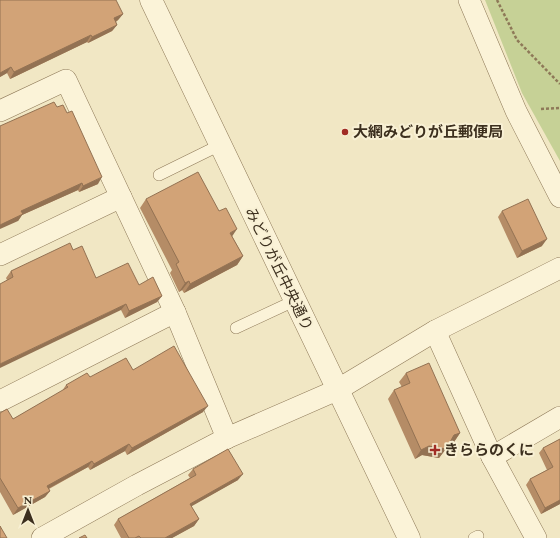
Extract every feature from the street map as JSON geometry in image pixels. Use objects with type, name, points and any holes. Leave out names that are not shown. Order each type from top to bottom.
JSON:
[{"type":"street","name":"みどりが丘中央通り","points":[[151,0],[294,301],[409,538]]},
{"type":"street","points":[[469,0],[516,111],[560,198]]},
{"type":"street","points":[[0,111],[66,80],[175,312],[227,438]]},
{"type":"street","points":[[0,255],[121,197]]},
{"type":"street","points":[[42,538],[137,484],[227,438],[337,390],[435,331],[560,268]]},
{"type":"street","points":[[0,401],[175,312]]},
{"type":"street","points":[[435,331],[492,457],[536,538]]},
{"type":"street","points":[[492,457],[560,417]]},
{"type":"lane","points":[[158,175],[220,145]]},
{"type":"lane","points":[[236,328],[294,301]]},
{"type":"path","points":[[497,0],[517,40],[560,84]]},
{"type":"green space","points":[[485,0],[560,0],[560,161],[522,93]]},
{"type":"building","points":[[0,0],[116,0],[123,14],[114,18],[117,25],[92,37],[91,35],[14,72],[11,67],[0,73]]},
{"type":"building","points":[[54,102],[57,107],[63,105],[67,113],[72,111],[102,177],[83,186],[82,183],[21,211],[23,214],[0,225],[0,126]]},
{"type":"building","points":[[198,172],[219,211],[226,208],[237,229],[230,233],[243,256],[190,284],[189,281],[185,283],[176,264],[179,262],[146,199]]},
{"type":"building","points":[[528,199],[547,239],[522,251],[502,211]]},
{"type":"building","points":[[70,243],[73,250],[82,246],[96,278],[128,263],[139,285],[153,277],[162,296],[129,311],[126,304],[0,364],[0,284],[13,277],[11,271]]},
{"type":"building","points":[[174,346],[208,406],[132,448],[129,444],[94,464],[92,461],[47,486],[50,491],[18,508],[0,478],[0,413],[7,409],[13,419],[68,387],[66,385],[87,373],[90,377],[126,358],[133,370]]},
{"type":"building","points":[[429,363],[460,433],[454,435],[446,449],[429,446],[421,450],[394,390],[410,383],[406,373]]},
{"type":"building","points":[[560,439],[560,500],[545,508],[530,479],[553,467],[543,448]]},
{"type":"building","points":[[228,449],[243,474],[190,504],[199,519],[165,538],[141,538],[139,536],[129,538],[118,519],[196,475],[193,469]]},
{"type":"building","points":[[0,526],[7,538],[0,538]]},
{"type":"building","points":[[85,535],[87,538],[79,538]]},
{"type":"place","name":"大網みどりが丘郵便局","points":[[345,132]]},
{"type":"place","name":"きららのくに","points":[[435,450]]}]
